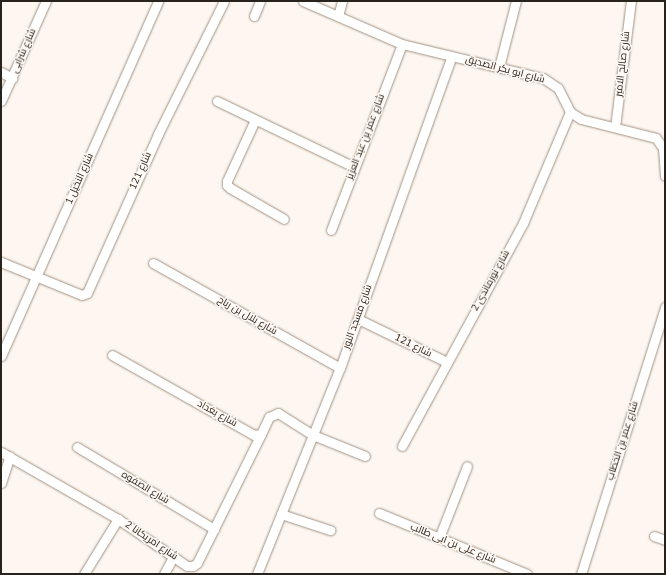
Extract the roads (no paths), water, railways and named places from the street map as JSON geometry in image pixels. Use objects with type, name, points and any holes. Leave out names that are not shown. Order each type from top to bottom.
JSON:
[{"type":"street","name":"شارع شرابى","points":[[1,101],[46,1]]},
{"type":"street","name":"شارع النخيل 1","points":[[1,356],[158,1]]},
{"type":"street","name":"شارع 121","points":[[1,262],[82,295],[87,293],[158,134],[224,1]]},
{"type":"street","points":[[254,16],[260,1]]},
{"type":"street","name":"شارع ابو بكر الصديق","points":[[303,1],[402,44],[543,78],[551,82],[563,95],[570,112]]},
{"type":"street","points":[[338,16],[342,1]]},
{"type":"street","points":[[499,67],[516,1]]},
{"type":"street","name":"شارع صالح الامير","points":[[615,127],[631,1]]},
{"type":"street","name":"شارع عمر بن عبد العزيز","points":[[331,230],[402,44]]},
{"type":"street","name":"شارع مسجد النور","points":[[257,574],[340,368],[452,56]]},
{"type":"street","points":[[1,72],[12,78]]},
{"type":"street","points":[[217,101],[354,167]]},
{"type":"street","points":[[570,112],[581,119],[652,136],[659,141],[663,148],[665,176]]},
{"type":"street","name":"شارع نورماندى 2","points":[[402,446],[523,223],[570,112]]},
{"type":"street","points":[[255,120],[227,181],[227,185],[284,219]]},
{"type":"street","name":"شارع بلال بن رباح","points":[[154,263],[340,368]]},
{"type":"street","name":"شارع عمر بن الخطاب","points":[[581,574],[665,307]]},
{"type":"street","name":"شارع 121","points":[[358,319],[447,362]]},
{"type":"street","name":"شارع بغداد","points":[[112,355],[254,435],[261,434]]},
{"type":"street","points":[[261,434],[269,417],[278,413],[313,435],[365,456]]},
{"type":"street","name":"شارع امريكانا 2","points":[[1,452],[118,519],[187,566],[193,566],[197,562],[214,530],[261,434]]},
{"type":"street","name":"شارع الصفوه","points":[[77,447],[214,530]]},
{"type":"street","points":[[1,483],[10,456]]},
{"type":"street","points":[[439,538],[467,466]]},
{"type":"street","name":"شارع على بن ابى طالب","points":[[379,513],[526,574]]},
{"type":"street","points":[[281,514],[330,530]]},
{"type":"street","points":[[84,574],[118,519]]},
{"type":"street","points":[[654,536],[665,540]]},
{"type":"street","points":[[164,574],[173,557]]}]
